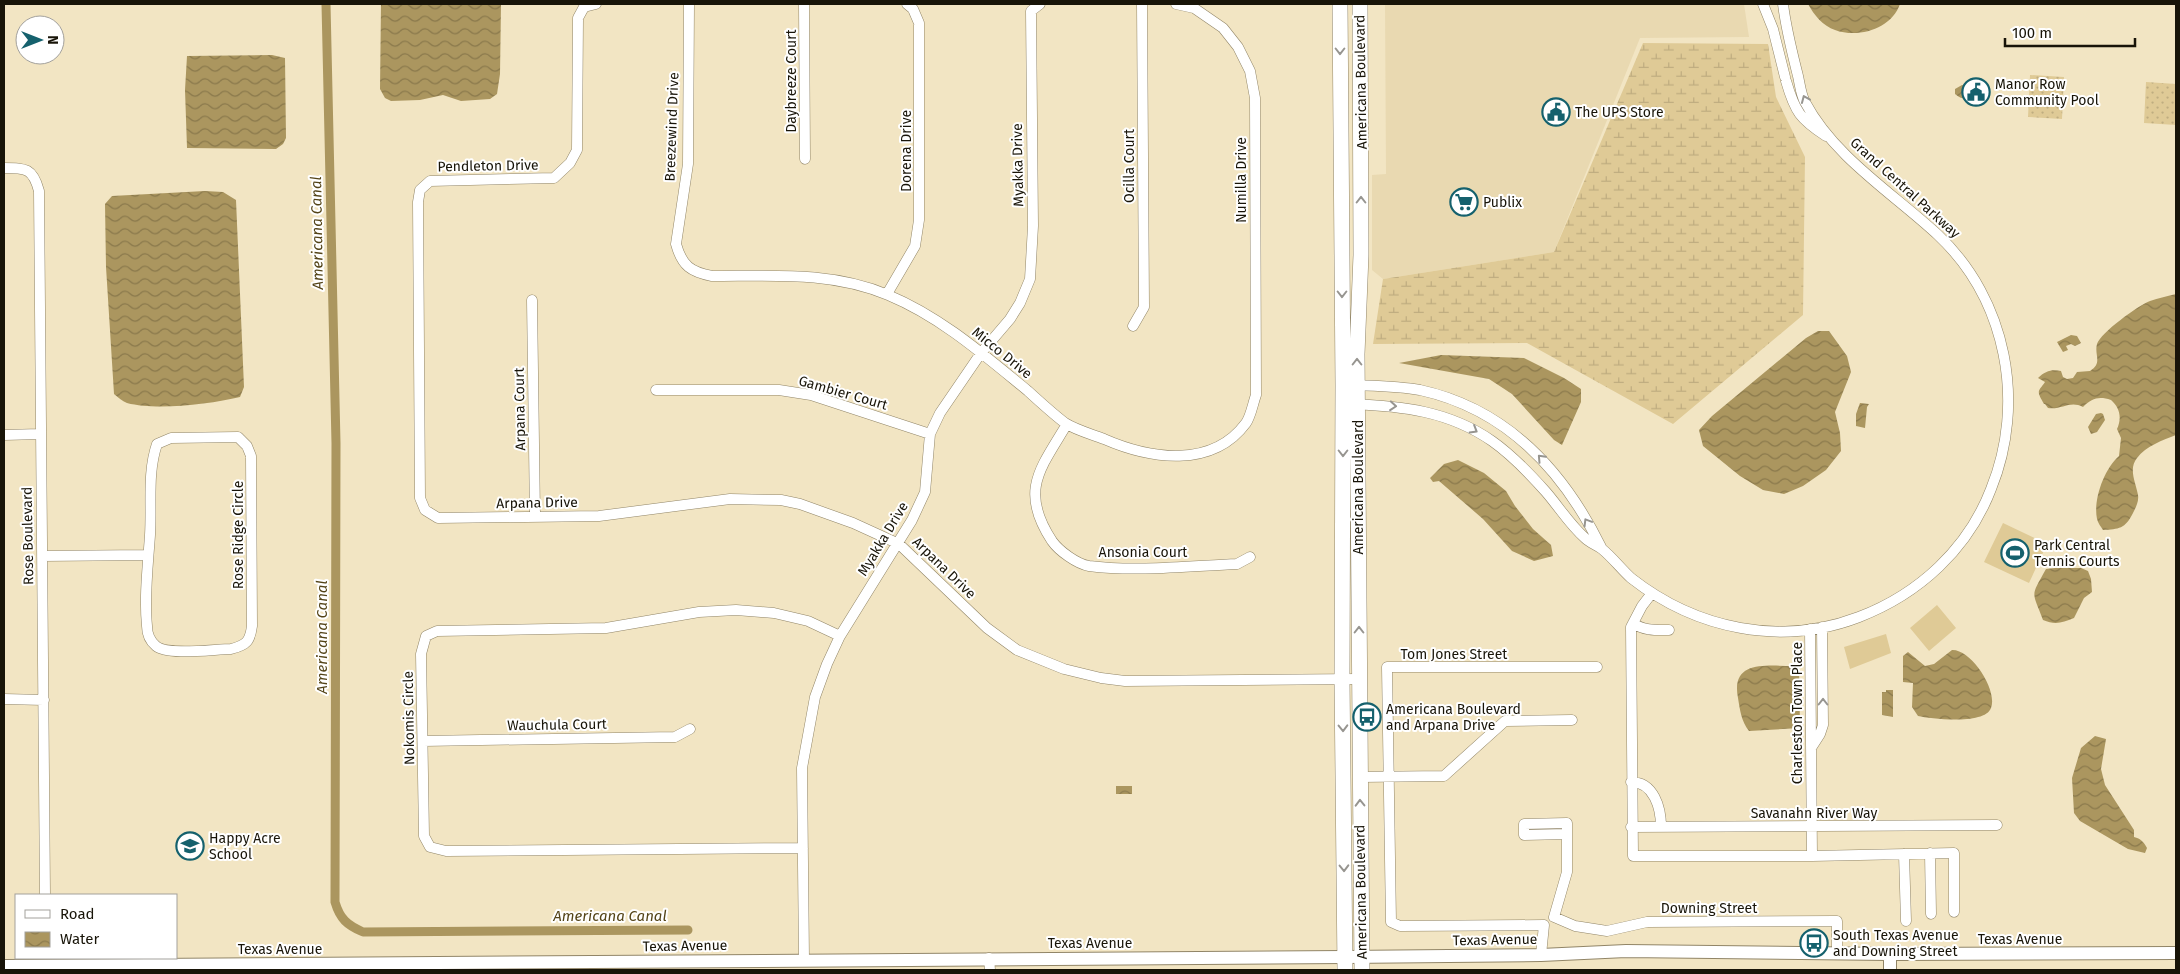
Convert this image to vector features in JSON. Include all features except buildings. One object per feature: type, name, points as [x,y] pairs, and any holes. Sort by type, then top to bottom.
[{"type":"main road","name":"Americana Boulevard","points":[[1340,4],[1342,255],[1350,385],[1342,679],[1345,964]]},
{"type":"main road","name":"Americana Boulevard","points":[[1350,385],[1361,255],[1360,4]]},
{"type":"main road","points":[[1341,125],[1349,144],[1356,152],[1362,155]]},
{"type":"main road","points":[[1342,255],[1361,255]]},
{"type":"main road","name":"Americana Boulevard","points":[[1350,404],[1359,679],[1362,964]]},
{"type":"street","name":"Pendleton Drive","points":[[420,498],[418,202],[420,190],[430,181],[554,178],[570,163],[577,150],[578,18],[584,6],[596,4]]},
{"type":"street","name":"Breezewind Drive","points":[[689,4],[688,164],[676,244],[679,255],[686,265],[696,273]]},
{"type":"street","name":"Daybreeze Court","points":[[804,4],[805,159]]},
{"type":"street","name":"Dorena Drive","points":[[887,294],[915,246],[919,220],[919,23],[914,9],[907,4]]},
{"type":"street","name":"Myakka Drive","points":[[804,960],[802,768],[815,697],[840,636],[899,544],[925,492],[930,434],[953,392],[1020,304],[1030,279],[1033,226],[1031,11],[1040,4]]},
{"type":"street","name":"Ocilla Court","points":[[1133,326],[1144,307],[1142,4]]},
{"type":"street","name":"Numilla Drive","points":[[1176,4],[1194,8],[1223,28],[1238,47],[1250,71],[1255,98],[1256,395]]},
{"type":"street","name":"Grand Central Parkway","points":[[1350,404],[1393,406],[1429,411],[1467,426],[1493,442],[1520,464],[1586,539],[1601,548],[1628,576],[1652,593],[1686,612],[1737,628],[1775,631],[1810,629],[1857,618],[1901,597],[1934,572],[1954,552],[1980,514],[1998,475],[2007,438],[2010,395],[2004,351],[1992,312],[1983,294],[1962,262],[1939,236],[1855,164],[1831,140],[1810,125],[1793,106],[1772,29],[1762,4]]},
{"type":"street","name":"Grand Central Parkway","points":[[1783,4],[1786,27],[1804,100],[1831,140]]},
{"type":"street","name":"Rose Boulevard","points":[[4,168],[25,168],[36,177],[39,191],[45,894]]},
{"type":"street","name":"Micco Drive","points":[[696,273],[712,276],[822,278],[887,294],[936,319],[981,353],[1067,424],[1115,444],[1144,453],[1174,456],[1200,454],[1224,444],[1247,422],[1256,395]]},
{"type":"street","name":"Arpana Court","points":[[532,300],[535,517]]},
{"type":"street","name":"Grand Central Parkway","points":[[1350,385],[1408,388],[1435,394],[1461,403],[1507,427],[1521,438],[1548,466],[1572,496],[1601,548]]},
{"type":"street","name":"Gambier Court","points":[[656,390],[780,390],[811,395],[930,434]]},
{"type":"street","name":"Ansonia Court","points":[[1067,424],[1040,469],[1034,503],[1040,523],[1055,546],[1087,566],[1128,567],[1237,564],[1250,557]]},
{"type":"street","points":[[4,434],[40,434]]},
{"type":"street","name":"Rose Ridge Circle","points":[[238,437],[247,446],[251,456],[252,626],[250,639],[241,647],[232,649],[168,651],[157,648],[150,640],[147,627],[147,555],[150,536],[152,459],[157,444],[171,438],[238,437]]},
{"type":"street","name":"Arpana Drive","points":[[420,498],[425,510],[438,518],[600,516],[730,499],[781,500],[800,504],[853,523],[899,544],[987,628],[1017,650],[1064,669],[1101,678],[1125,681],[1359,679]]},
{"type":"street","points":[[42,556],[147,555]]},
{"type":"street","points":[[1652,593],[1631,626],[1632,856],[1812,856],[1954,853],[1954,912]]},
{"type":"street","name":"Nokomis Circle","points":[[803,848],[446,851],[430,847],[424,836],[421,654],[426,636],[438,630],[606,628],[699,612],[736,610],[774,613],[808,621],[840,636]]},
{"type":"street","points":[[1633,623],[1640,628],[1669,630]]},
{"type":"street","points":[[1811,748],[1820,734],[1823,724],[1822,627]]},
{"type":"street","name":"Charleston Town Place","points":[[1810,629],[1812,856]]},
{"type":"street","name":"Tom Jones Street","points":[[1541,955],[1544,925],[1400,926],[1392,922],[1387,667],[1597,667]]},
{"type":"street","points":[[4,700],[44,700]]},
{"type":"street","points":[[1360,777],[1444,776],[1505,721],[1572,720]]},
{"type":"street","name":"Wauchula Court","points":[[423,741],[675,737],[690,729]]},
{"type":"street","points":[[1631,782],[1640,782],[1649,789],[1660,808],[1661,828]]},
{"type":"street","name":"Savanahn River Way","points":[[1631,827],[1811,828],[1997,825]]},
{"type":"street","name":"Downing Street","points":[[1567,834],[1567,872],[1554,917],[1575,926],[1607,931],[1647,922],[1837,921],[1837,953]]},
{"type":"street","points":[[1930,853],[1931,914]]},
{"type":"street","points":[[1904,854],[1906,920]]},
{"type":"street","name":"Texas Avenue","points":[[4,966],[609,966],[804,960],[989,964],[1362,964],[1626,951],[1890,954],[2176,953]]},
{"type":"street","points":[[1890,954],[1890,970]]},
{"type":"shaded area","points":[[1385,4],[1744,4],[1749,37],[1640,38],[1554,252],[1383,279],[1372,270],[1372,175],[1386,174]]},
{"type":"green space","points":[[1643,43],[1768,44],[1776,97],[1805,157],[1803,315],[1673,424],[1527,343],[1373,344],[1383,279],[1554,252]]},
{"type":"green space","points":[[2030,75],[2064,77],[2062,119],[2028,117]]},
{"type":"green space","points":[[2146,82],[2176,84],[2176,125],[2144,123]]},
{"type":"green space","name":"Park Central Tennis Courts","points":[[2003,523],[2047,544],[2029,583],[1984,562]]},
{"type":"green space","points":[[1937,605],[1956,628],[1929,651],[1910,628]]},
{"type":"green space","points":[[1886,634],[1891,653],[1850,669],[1844,647]]},
{"type":"water","points":[[381,4],[501,4],[500,74],[497,94],[490,99],[461,101],[443,95],[420,100],[391,101],[385,98],[380,89]]},
{"type":"water","points":[[1808,4],[1900,4],[1890,19],[1882,25],[1864,32],[1854,33],[1835,30],[1827,26],[1816,16]]},
{"type":"water","points":[[272,55],[285,58],[286,138],[283,144],[276,149],[187,148],[185,90],[187,56]]},
{"type":"water","points":[[1962,85],[1970,86],[1976,91],[1976,95],[1965,99],[1955,94],[1955,89]]},
{"type":"water","points":[[205,191],[223,192],[236,200],[244,387],[240,397],[214,402],[168,406],[127,403],[114,394],[106,267],[105,204],[112,196]]},
{"type":"water","points":[[2176,294],[2176,435],[2160,441],[2137,458],[2134,462],[2133,476],[2138,502],[2124,525],[2103,530],[2097,519],[2098,494],[2104,477],[2119,456],[2121,438],[2117,429],[2119,421],[2118,410],[2111,400],[2103,398],[2093,400],[2083,407],[2074,404],[2058,408],[2048,408],[2039,394],[2039,390],[2045,382],[2038,378],[2052,370],[2061,371],[2063,377],[2067,379],[2073,378],[2077,372],[2090,371],[2097,362],[2097,344],[2105,333],[2129,313],[2150,301]]},
{"type":"water","points":[[1818,331],[1829,331],[1847,356],[1851,372],[1835,412],[1840,433],[1841,451],[1826,470],[1803,486],[1784,494],[1763,490],[1740,476],[1703,446],[1699,430],[1712,416],[1806,338]]},
{"type":"water","points":[[2071,335],[2077,336],[2081,343],[2075,346],[2071,344],[2066,346],[2068,350],[2063,352],[2057,342]]},
{"type":"water","points":[[1441,355],[1524,358],[1564,378],[1581,389],[1581,402],[1562,445],[1554,440],[1512,394],[1489,379],[1399,363]]},
{"type":"water","points":[[1860,403],[1869,404],[1865,428],[1856,426],[1856,414]]},
{"type":"water","points":[[2101,413],[2105,420],[2097,432],[2091,434],[2088,427],[2096,414]]},
{"type":"water","points":[[1458,460],[1484,473],[1506,491],[1533,529],[1551,545],[1553,556],[1534,561],[1512,551],[1483,519],[1439,481],[1433,482],[1430,478],[1444,464]]},
{"type":"water","points":[[2081,568],[2088,571],[2092,592],[2084,598],[2074,618],[2055,623],[2043,620],[2034,594],[2046,569]]},
{"type":"water","points":[[1952,650],[1959,651],[1975,663],[1991,691],[1991,708],[1987,713],[1979,717],[1969,719],[1957,720],[1918,716],[1912,707],[1913,683],[1903,682],[1903,656],[1908,652],[1925,666],[1934,664]]},
{"type":"water","points":[[1799,666],[1800,728],[1749,731],[1740,711],[1737,685],[1740,676],[1747,670],[1755,667]]},
{"type":"water","points":[[1886,690],[1893,690],[1893,717],[1882,715],[1882,692],[1886,692]]},
{"type":"water","points":[[2095,736],[2106,739],[2101,769],[2105,785],[2134,830],[2134,837],[2142,841],[2147,848],[2145,853],[2128,849],[2080,821],[2074,813],[2072,778],[2081,748]]},
{"type":"water","points":[[1116,786],[1132,786],[1132,794],[1116,794]]},
{"type":"waterway","name":"Americana Canal","points":[[326,4],[336,443],[335,902],[337,908],[345,921],[363,932],[688,930]]},
{"type":"place","name":"Manor Row Community Pool","points":[[1976,92]]},
{"type":"place","name":"The UPS Store","points":[[1556,112]]},
{"type":"place","name":"Publix","points":[[1464,202]]},
{"type":"place","name":"Park Central Tennis Courts","points":[[2015,553]]},
{"type":"place","name":"Americana Boulevard and Arpana Drive","points":[[1367,717]]},
{"type":"place","name":"Happy Acre School","points":[[190,846]]},
{"type":"place","name":"South Texas Avenue and Downing Street","points":[[1814,943]]}]
